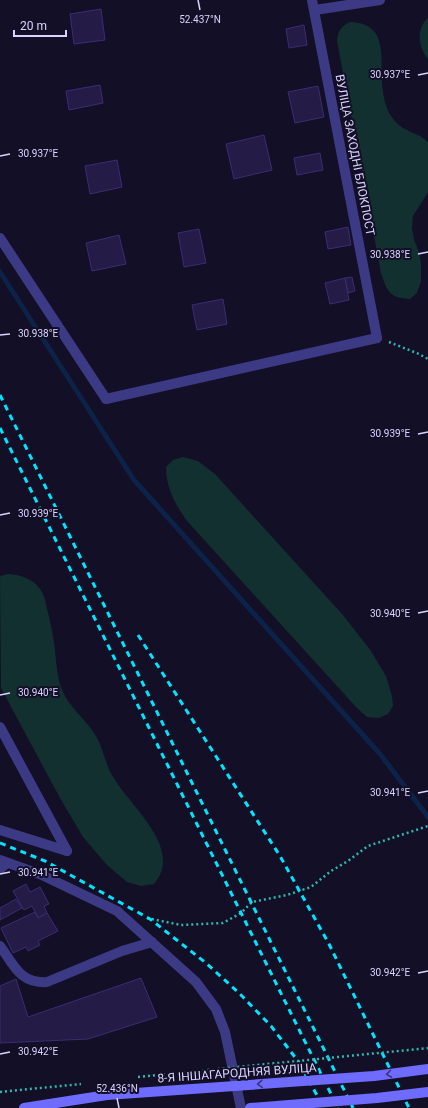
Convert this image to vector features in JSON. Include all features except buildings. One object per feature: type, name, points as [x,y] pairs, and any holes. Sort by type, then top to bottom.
[{"type":"main road","name":"8-Я ІНШАГАРОДНЯЯ ВУЛІЦА","points":[[24,1108],[107,1095],[374,1076],[428,1069]]},
{"type":"main road","points":[[250,1108],[377,1098],[428,1092]]},
{"type":"street","points":[[313,5],[380,0]]},
{"type":"street","name":"ВУЛІЦА ЗАХОДНІ БЛОКПОСТ","points":[[313,5],[377,338]]},
{"type":"street","points":[[0,238],[106,399],[377,338]]},
{"type":"street","points":[[0,727],[67,851],[0,830]]},
{"type":"street","points":[[2,864],[42,875],[117,911],[196,982],[216,1009],[225,1032],[241,1108]]},
{"type":"street","points":[[0,946],[22,977],[30,981],[47,982],[122,951],[152,942]]},
{"type":"path","points":[[377,338],[428,359]]},
{"type":"path","points":[[144,918],[182,925],[223,923],[241,913],[252,902],[287,895],[311,888],[331,871],[348,861],[368,846],[428,826]]},
{"type":"path","points":[[137,1078],[428,1048]]},
{"type":"path","points":[[0,1092],[82,1084]]},
{"type":"green space","points":[[428,18],[428,59],[420,44],[420,32],[424,22]]},
{"type":"green space","points":[[350,22],[362,24],[371,28],[377,35],[380,44],[384,96],[387,109],[391,116],[395,122],[404,129],[418,135],[428,142],[428,192],[413,216],[412,228],[414,240],[419,252],[421,281],[417,293],[410,299],[393,295],[387,289],[381,273],[337,41],[340,30]]},
{"type":"green space","points":[[183,457],[198,461],[215,474],[343,615],[371,651],[386,676],[392,696],[393,706],[388,714],[379,718],[367,717],[356,707],[187,521],[172,496],[166,475],[166,467],[173,460]]},
{"type":"green space","points":[[8,574],[28,579],[37,585],[43,594],[54,642],[58,676],[64,694],[72,707],[96,736],[112,775],[151,827],[159,842],[163,856],[162,870],[154,884],[141,886],[127,882],[107,865],[83,837],[60,798],[1,688],[0,576]]},
{"type":"waterway","points":[[0,272],[134,480],[380,754],[428,817]]},
{"type":"railway","points":[[0,395],[353,1108]]},
{"type":"railway","points":[[0,428],[338,1108]]},
{"type":"railway","points":[[138,635],[280,856],[329,944],[409,1108]]},
{"type":"railway","points":[[0,843],[45,861],[150,919],[206,963],[239,993],[271,1026],[298,1061],[324,1108]]}]
